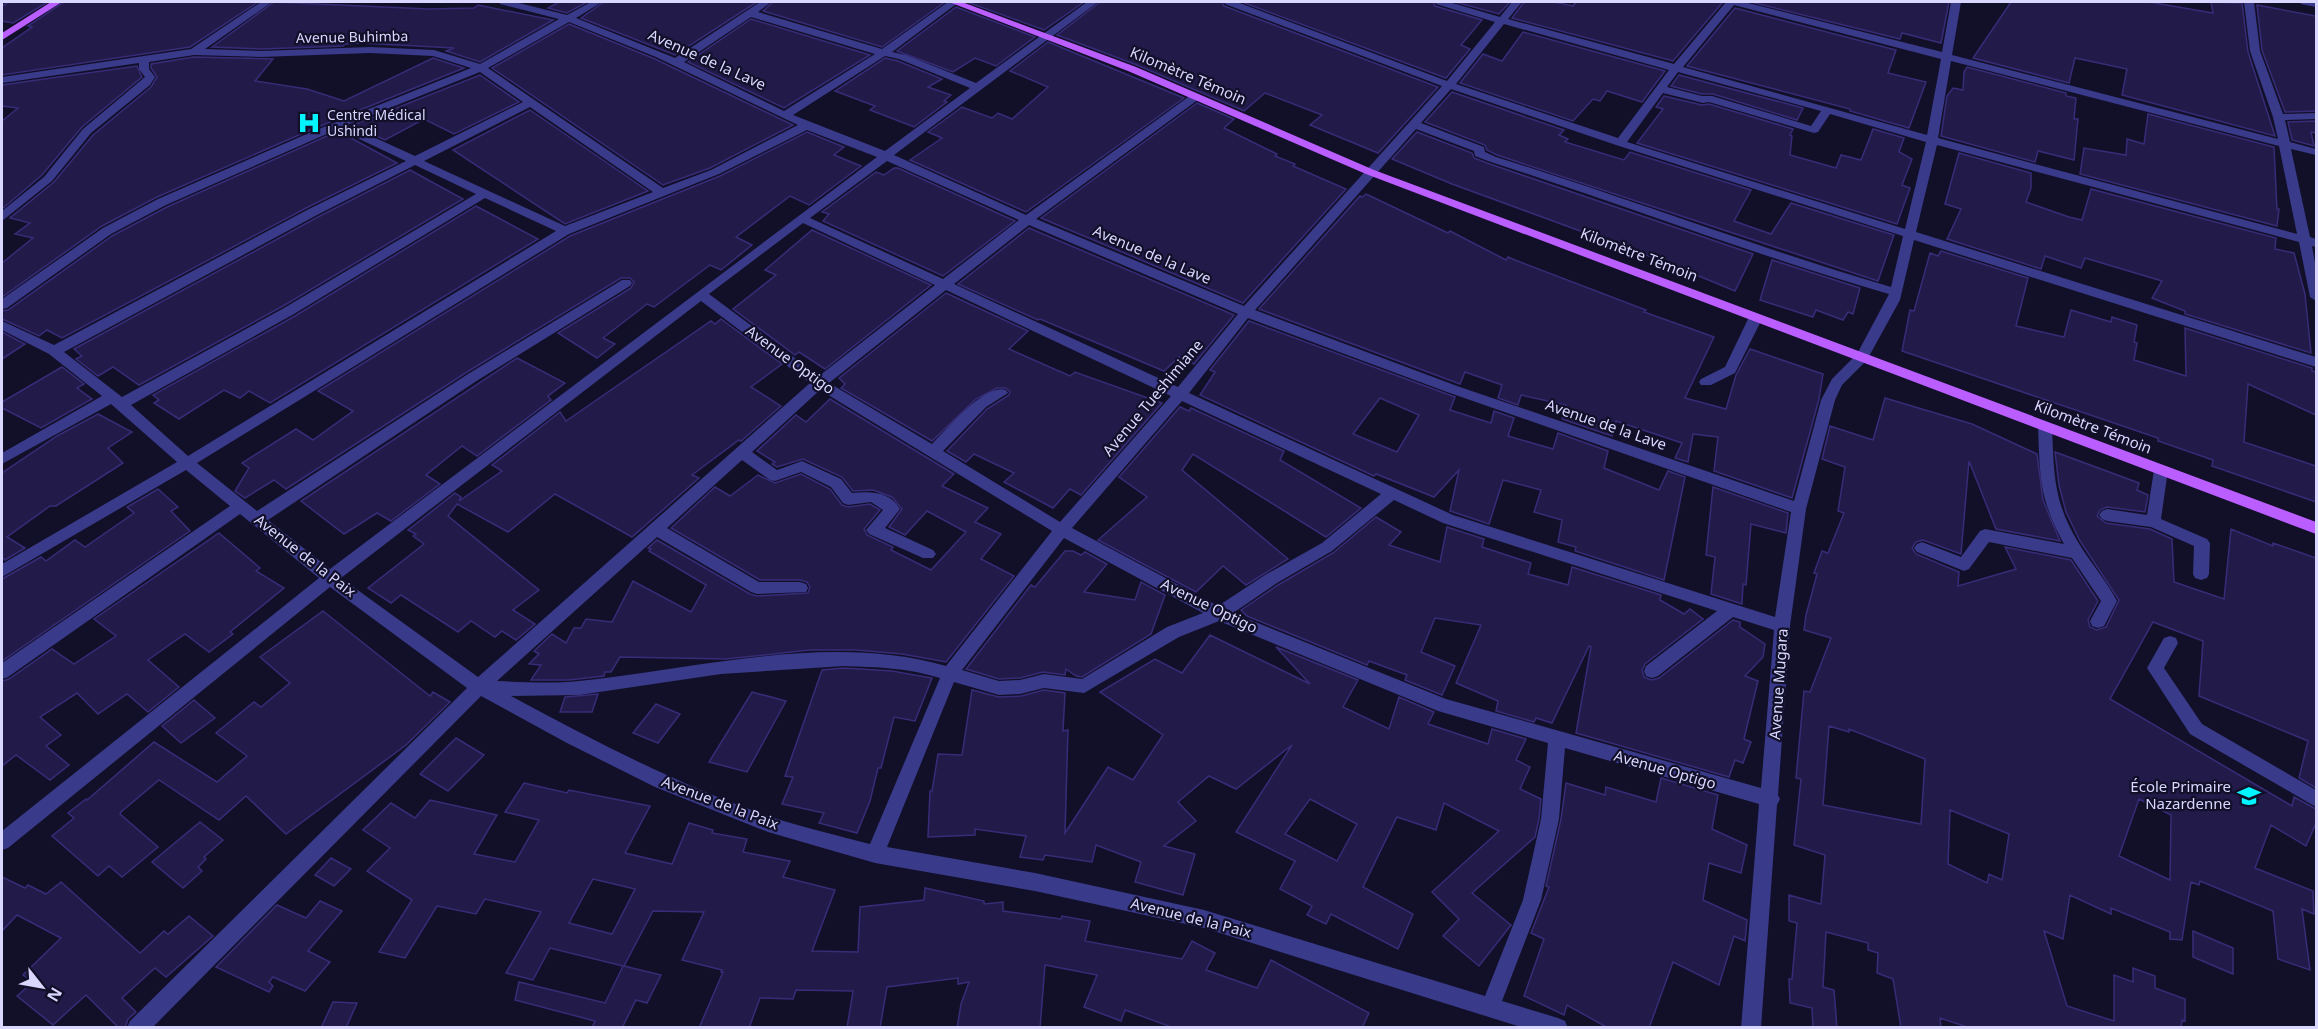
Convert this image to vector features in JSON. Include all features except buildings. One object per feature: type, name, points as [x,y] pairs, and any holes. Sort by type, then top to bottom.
[{"type":"main road","points":[[2,37],[57,2]]},
{"type":"main road","name":"Kilomètre Témoin","points":[[954,2],[1132,69],[1371,172],[2316,528]]},
{"type":"street","points":[[194,52],[267,2]]},
{"type":"street","name":"Avenue de la Lave","points":[[504,2],[569,19],[675,63],[807,125],[885,155],[1027,220],[1246,312],[1503,407],[1799,509]]},
{"type":"street","points":[[2,305],[41,275],[125,221],[215,176],[482,68],[597,2]]},
{"type":"street","points":[[675,63],[764,2]]},
{"type":"street","points":[[786,114],[882,54],[954,2]]},
{"type":"street","points":[[2,842],[330,578],[801,218],[1093,2]]},
{"type":"street","points":[[1229,2],[1449,85],[1620,143],[2316,362]]},
{"type":"street","points":[[1440,2],[1932,140],[2316,243]]},
{"type":"street","name":"Avenue Tueshimiane","points":[[875,854],[949,675],[1062,530],[1180,394],[1246,312],[1449,85],[1517,2]]},
{"type":"street","points":[[1620,143],[1677,67],[1732,2],[2316,152]]},
{"type":"street","name":"Avenue Mugara","points":[[1751,1028],[1771,799],[1782,626],[1799,509],[1828,400],[1837,382],[1862,357],[1894,300],[1932,140],[1956,2]]},
{"type":"street","points":[[2248,2],[2256,54],[2279,117],[2286,146],[2316,297]]},
{"type":"street","points":[[2305,2],[2316,4]]},
{"type":"street","points":[[750,13],[882,54],[902,57],[978,88]]},
{"type":"street","name":"Avenue Buhimba","points":[[2,80],[194,52],[261,54],[405,50],[434,53],[482,68],[663,194]]},
{"type":"street","points":[[2,217],[48,179],[87,131],[146,83],[150,77],[144,69],[144,60]]},
{"type":"street","points":[[1661,89],[1703,100],[1708,98],[1814,130],[1828,109]]},
{"type":"street","points":[[136,1028],[479,687],[819,383],[1027,220],[1194,97]]},
{"type":"street","points":[[54,351],[243,249],[412,161],[532,102]]},
{"type":"street","points":[[2279,117],[2316,116]]},
{"type":"street","points":[[1414,124],[1480,149],[1479,154],[1492,159],[1594,191],[1810,267],[1895,292]]},
{"type":"street","points":[[338,125],[565,231]]},
{"type":"street","points":[[2,571],[187,463],[565,231],[715,172],[807,125]]},
{"type":"street","points":[[2,459],[289,311],[484,194]]},
{"type":"street","points":[[801,218],[1448,519],[1782,626]]},
{"type":"street","points":[[257,519],[473,377],[626,283]]},
{"type":"street","name":"Avenue Optigo","points":[[702,295],[819,383],[1062,530],[1219,614],[1444,706],[1771,799]]},
{"type":"street","points":[[1706,382],[1730,369],[1755,317]]},
{"type":"street","name":"Avenue de la Paix","points":[[2,325],[54,351],[117,400],[187,463],[330,578],[479,687],[573,738],[661,781],[768,824],[875,854],[1035,882],[1204,919],[1491,1005],[1558,1028]]},
{"type":"street","points":[[933,452],[981,404],[1001,393]]},
{"type":"street","points":[[2045,426],[2049,490],[2054,508],[2077,552],[2109,601],[2098,621]]},
{"type":"street","points":[[742,452],[775,476],[802,466],[836,483],[848,499],[873,496],[893,509],[874,530],[928,554]]},
{"type":"street","points":[[2153,522],[2161,470]]},
{"type":"street","points":[[479,687],[541,690],[579,688],[721,667],[844,658],[916,664],[999,688],[1020,687],[1044,681],[1084,686],[1173,632],[1219,614],[1271,579],[1326,547],[1392,494]]},
{"type":"street","points":[[2,672],[242,506]]},
{"type":"street","points":[[2107,515],[2153,522],[2202,543],[2201,574]]},
{"type":"street","points":[[656,529],[757,588],[800,588]]},
{"type":"street","points":[[1922,548],[1964,564],[1985,535],[2077,552]]},
{"type":"street","points":[[1652,671],[1730,610]]},
{"type":"street","points":[[2170,643],[2156,668],[2196,729],[2316,799]]},
{"type":"street","points":[[1491,1005],[1532,900],[1550,819],[1557,738]]},
{"type":"place","name":"Centre Médical Ushindi","points":[[309,123]]},
{"type":"place","name":"École Primaire Nazardenne","points":[[2249,796]]}]
